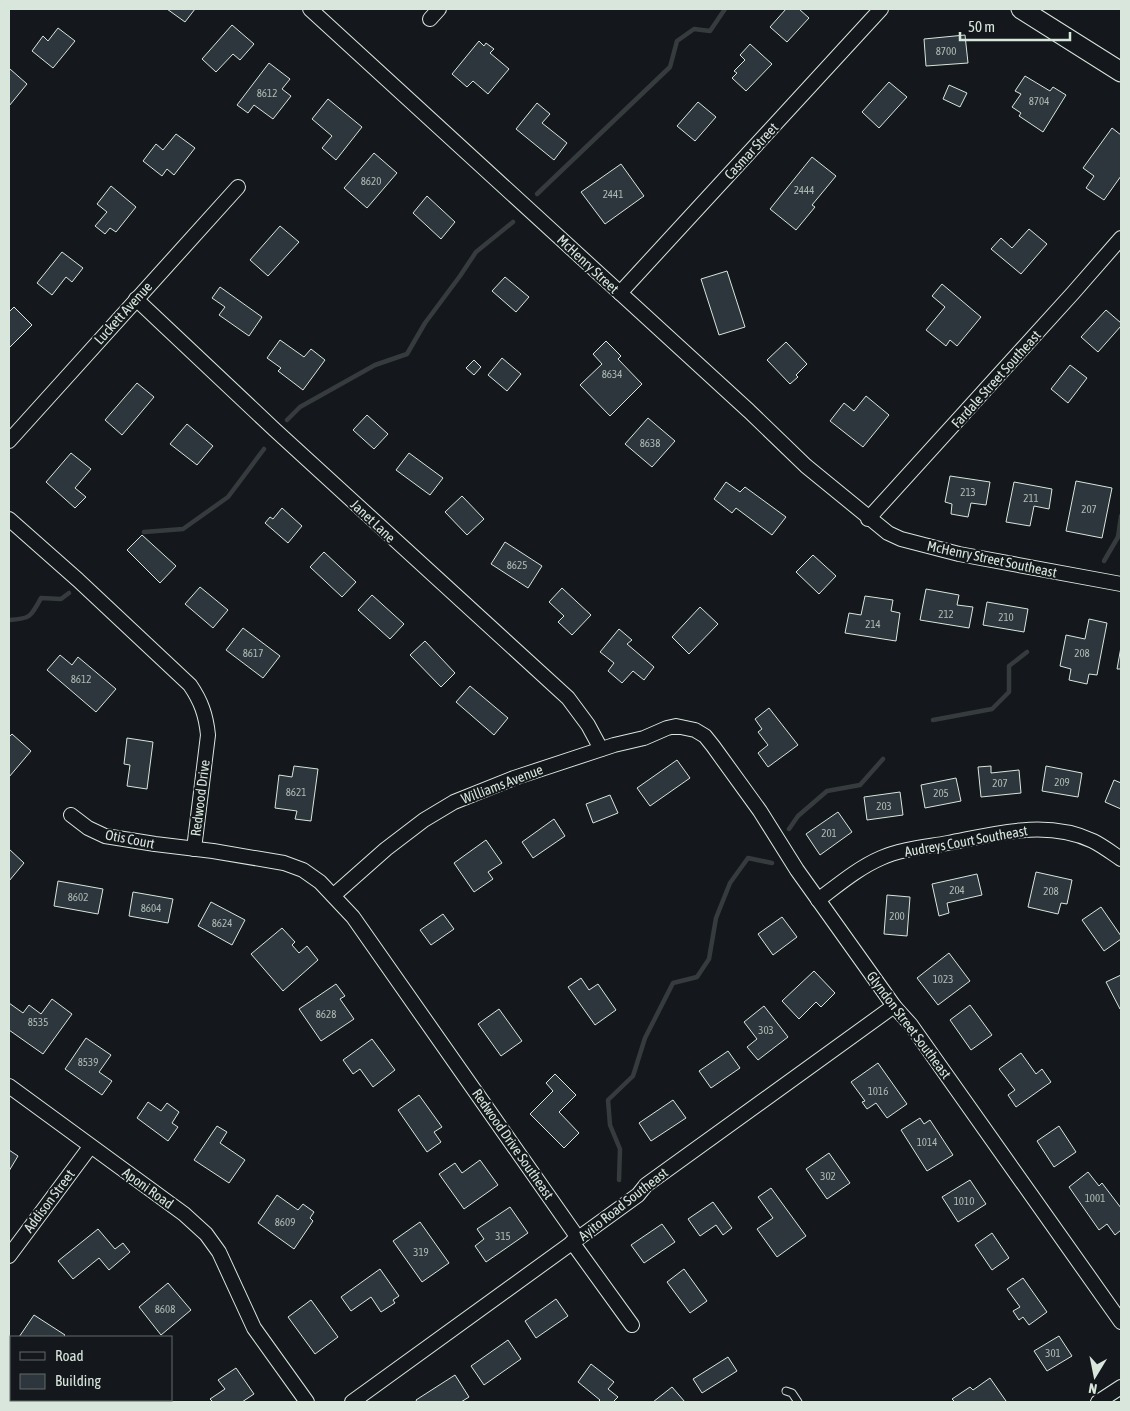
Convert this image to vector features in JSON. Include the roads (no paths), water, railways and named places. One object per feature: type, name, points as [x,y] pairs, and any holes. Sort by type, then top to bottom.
[{"type":"main road","points":[[1021,9],[1121,72]]},
{"type":"street","name":"McHenry Street","points":[[310,9],[806,466],[868,519]]},
{"type":"street","name":"Casmar Street","points":[[620,293],[882,9]]},
{"type":"street","name":"Luckett Avenue","points":[[9,441],[238,187]]},
{"type":"street","name":"Fardale Street Southeast","points":[[868,519],[1121,238]]},
{"type":"street","name":"Janet Lane","points":[[136,299],[275,430],[568,698],[588,725],[601,749]]},
{"type":"street","name":"Redwood Drive","points":[[9,519],[190,685],[200,700],[206,717],[208,734],[194,849],[284,863],[303,870],[320,882],[353,917],[447,1050]]},
{"type":"street","name":"McHenry Street Southeast","points":[[868,519],[888,533],[901,539],[1006,564],[1121,584]]},
{"type":"street","name":"Williams Avenue","points":[[334,895],[386,849],[424,820],[454,802],[514,778],[601,749],[644,738],[667,728],[682,727],[695,730]]},
{"type":"street","name":"Glyndon Street Southeast","points":[[695,730],[705,736],[760,811],[818,900],[894,1006],[911,1024],[1121,1322]]},
{"type":"street","name":"Otis Court","points":[[71,815],[88,828],[105,836],[194,849]]},
{"type":"street","name":"Audreys Court Southeast","points":[[818,900],[863,867],[883,857],[909,850],[1029,829],[1050,829],[1073,833],[1103,846],[1121,860]]},
{"type":"street","name":"Ayito Road Southeast","points":[[352,1402],[638,1195],[646,1185],[894,1006]]},
{"type":"street","name":"Redwood Drive Southeast","points":[[447,1050],[632,1325]]},
{"type":"street","name":"Aponi Road","points":[[9,1086],[184,1214],[206,1234],[225,1263],[251,1322],[267,1348],[307,1402]]},
{"type":"street","name":"Addison Street","points":[[9,1256],[90,1147]]},
{"type":"street","points":[[1098,1402],[1121,1387]]},
{"type":"lane","points":[[786,1392],[792,1393],[798,1402]]},
{"type":"waterway","points":[[537,194],[670,67],[677,41],[694,29],[710,31],[725,9]]},
{"type":"waterway","points":[[287,420],[300,407],[375,365],[407,354],[425,323],[476,252],[513,222]]},
{"type":"waterway","points":[[144,532],[183,529],[228,497],[264,449]]},
{"type":"waterway","points":[[1104,561],[1118,537],[1121,516]]},
{"type":"waterway","points":[[9,620],[29,616],[41,598],[61,599],[69,593]]},
{"type":"waterway","points":[[933,720],[992,709],[1009,692],[1009,666],[1027,652]]},
{"type":"waterway","points":[[789,829],[798,816],[827,791],[860,785],[883,759]]},
{"type":"waterway","points":[[619,1180],[620,1149],[610,1125],[608,1100],[633,1076],[645,1038],[673,983],[697,977],[709,959],[716,918],[730,883],[748,858],[772,863]]}]
